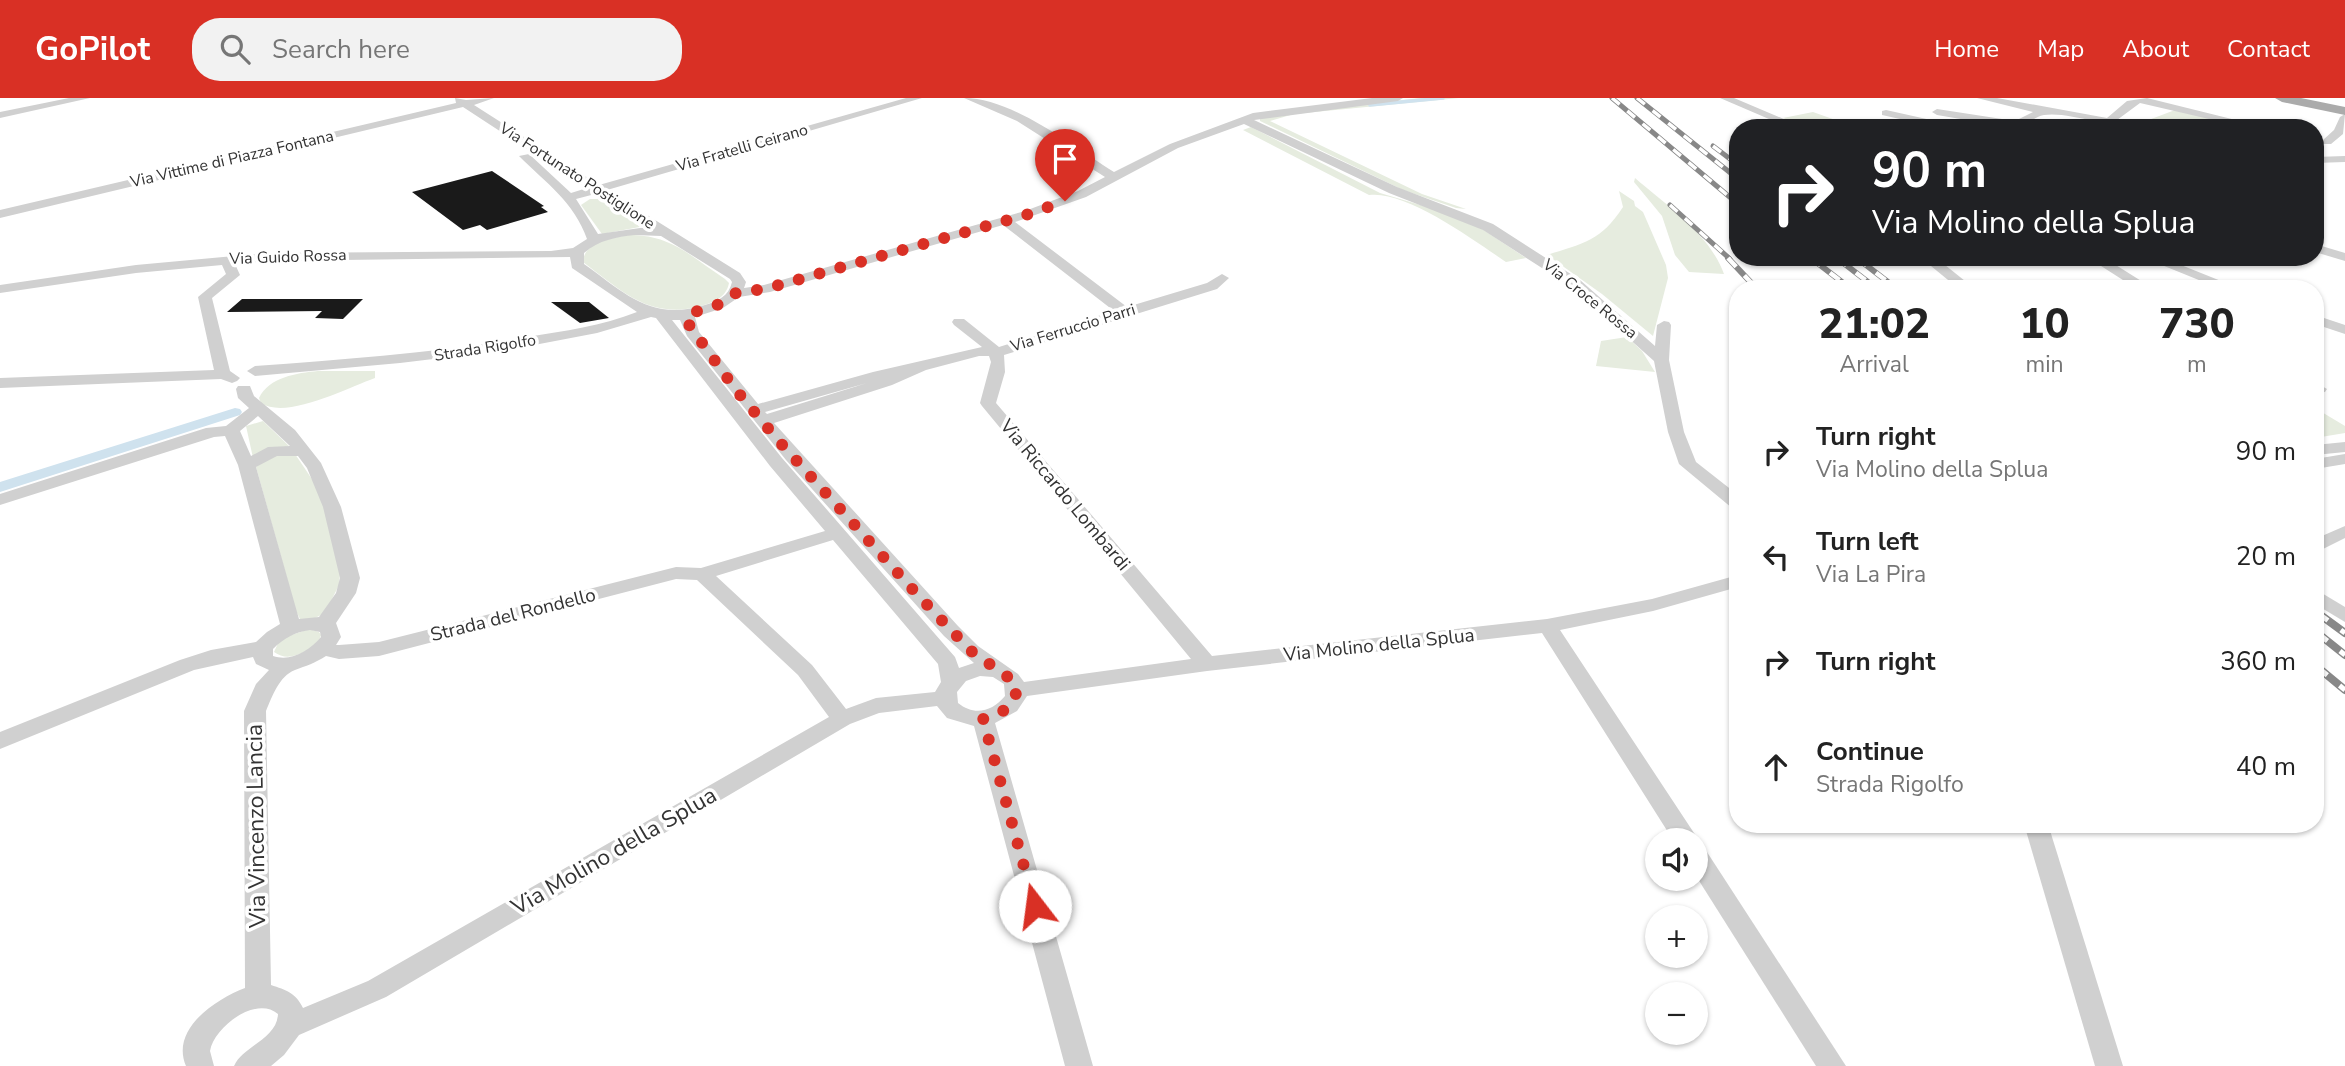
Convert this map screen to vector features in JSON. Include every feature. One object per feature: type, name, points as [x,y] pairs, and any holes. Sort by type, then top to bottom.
[{"type":"main road","points":[[2282,98],[2344,117]]},
{"type":"street","points":[[0,113],[62,98]]},
{"type":"street","points":[[0,113],[85,98]]},
{"type":"street","name":"Via Fortunato Postiglione","points":[[436,98],[457,103],[541,152],[735,276],[740,285],[736,293]]},
{"type":"street","name":"Via Vittime di Piazza Fontana","points":[[0,214],[457,103],[489,98]]},
{"type":"street","name":"Via Fratelli Ceirano","points":[[567,198],[917,98]]},
{"type":"street","points":[[969,98],[1021,119],[1115,178]]},
{"type":"street","points":[[736,293],[765,289],[1006,221],[1082,194],[1152,156],[1245,120],[1290,109],[1398,98]]},
{"type":"street","points":[[1725,98],[1778,119]]},
{"type":"street","points":[[1930,119],[1949,98]]},
{"type":"street","points":[[1982,98],[2084,119]]},
{"type":"street","points":[[2114,119],[2131,103],[2141,99],[2225,119]]},
{"type":"street","name":"Via Fortunato Postiglione","points":[[457,103],[550,176],[589,226],[594,240]]},
{"type":"street","points":[[2025,119],[2045,111]]},
{"type":"street","points":[[1937,112],[1980,119]]},
{"type":"street","points":[[1886,113],[1905,119]]},
{"type":"street","points":[[2324,140],[2335,137],[2344,117]]},
{"type":"street","name":"Via Croce Rossa","points":[[1245,120],[1393,190],[1455,212],[1507,237],[1576,283],[1661,360]]},
{"type":"street","points":[[2324,142],[2345,148]]},
{"type":"street","points":[[526,157],[541,152]]},
{"type":"street","points":[[2324,160],[2345,159]]},
{"type":"street","points":[[1006,221],[1124,312]]},
{"type":"street","points":[[664,232],[625,233],[594,240],[577,259],[655,315],[836,533],[948,662],[947,706],[962,716],[983,719],[1004,711],[1011,705],[1017,690],[1015,682],[971,651],[951,631],[758,416],[692,332],[687,322],[688,314]]},
{"type":"street","points":[[2324,251],[2345,257]]},
{"type":"street","name":"Via Guido Rossa","points":[[0,289],[148,267],[268,257],[551,255],[577,259]]},
{"type":"street","name":"Via Guido Rossa","points":[[0,294],[90,280],[229,265],[359,260],[577,259]]},
{"type":"street","name":"Via Guido Rossa","points":[[229,265],[233,275],[205,297],[233,381]]},
{"type":"street","points":[[1938,266],[1956,280]]},
{"type":"street","points":[[2108,266],[2132,280]]},
{"type":"street","points":[[2172,266],[2210,280]]},
{"type":"street","name":"Via Ferruccio Parri","points":[[921,367],[979,351],[997,352],[1212,286],[1222,278]]},
{"type":"street","name":"Strada Rigolfo","points":[[259,377],[319,366],[436,356],[505,346],[655,315],[688,314],[723,303],[736,293]]},
{"type":"street","points":[[959,322],[997,352]]},
{"type":"street","points":[[2324,322],[2345,330]]},
{"type":"street","points":[[1664,326],[1661,360],[1676,432],[1688,464],[1729,497]]},
{"type":"street","name":"Via Riccardo Lombardi","points":[[997,352],[1001,362],[988,403],[1207,664]]},
{"type":"street","points":[[758,416],[839,391],[886,382],[921,367]]},
{"type":"street","points":[[0,383],[233,381],[259,377]]},
{"type":"street","points":[[233,381],[247,398],[289,434],[326,489],[348,562],[350,578],[346,593],[324,625]]},
{"type":"street","points":[[0,500],[212,432],[231,430],[259,408]]},
{"type":"street","points":[[231,430],[247,465],[291,627]]},
{"type":"street","points":[[2324,449],[2345,447]]},
{"type":"street","points":[[247,465],[274,451],[302,451]]},
{"type":"street","points":[[2324,462],[2345,459]]},
{"type":"street","points":[[2324,542],[2345,531]]},
{"type":"street","name":"Strada del Rondello","points":[[323,649],[339,652],[379,649],[676,573],[702,574],[836,533]]},
{"type":"street","points":[[702,574],[805,670],[842,719]]},
{"type":"street","name":"Via Molino della Splua","points":[[1017,690],[1207,664],[1547,626],[1653,605],[1729,584]]},
{"type":"street","points":[[2324,601],[2345,616]]},
{"type":"street","points":[[309,623],[324,625],[332,632],[323,649],[306,659],[286,664],[268,663],[261,654],[274,636],[291,627],[309,623]]},
{"type":"street","points":[[1547,626],[1678,828]]},
{"type":"street","points":[[0,741],[187,665],[233,652],[263,648]]},
{"type":"street","name":"Via Vincenzo Lancia","points":[[258,998],[255,711],[267,684],[286,664]]},
{"type":"street","name":"Via Molino della Splua","points":[[248,1066],[274,1048],[290,1026],[377,989],[842,719],[876,706],[948,690],[968,672],[990,669],[1000,671]]},
{"type":"street","points":[[983,719],[1079,1066]]},
{"type":"street","points":[[2039,833],[2109,1066]]},
{"type":"street","points":[[1708,875],[1832,1066]]},
{"type":"street","points":[[200,1066],[195,1055],[196,1044],[203,1031],[228,1009],[258,998],[281,1000],[288,1006],[290,1026]]},
{"type":"shaded area","points":[[1421,98],[1459,98],[1294,114],[1270,121],[1422,194],[1466,209],[1403,190],[1260,121],[1260,115]]},
{"type":"shaded area","points":[[2175,110],[2216,119],[2151,119]]},
{"type":"shaded area","points":[[1813,112],[1833,119],[1785,119],[1783,118]]},
{"type":"shaded area","points":[[1251,127],[1380,193],[1444,212],[1479,227],[1526,258],[1506,262],[1459,230],[1420,208],[1402,200],[1369,195],[1243,130]]},
{"type":"shaded area","points":[[1635,178],[1698,233],[1717,259],[1724,274],[1689,272],[1675,255],[1662,216],[1634,182]]},
{"type":"shaded area","points":[[1619,191],[1634,201],[1635,206],[1643,212],[1666,265],[1668,278],[1653,336],[1602,294],[1547,255],[1582,244],[1607,227],[1623,207]]},
{"type":"shaded area","points":[[590,199],[603,199],[645,226],[602,234],[581,205]]},
{"type":"shaded area","points":[[627,235],[656,238],[679,248],[725,279],[729,283],[725,292],[715,301],[701,306],[666,309],[651,306],[624,292],[583,262],[584,255],[593,246]]},
{"type":"shaded area","points":[[1627,337],[1642,351],[1655,372],[1596,366],[1601,341]]},
{"type":"shaded area","points":[[318,371],[375,371],[375,378],[301,405],[285,408],[261,403],[259,398],[269,385],[293,375]]},
{"type":"shaded area","points":[[2324,413],[2345,426],[2345,433],[2324,436]]},
{"type":"shaded area","points":[[263,421],[289,446],[253,458],[246,426]]},
{"type":"shaded area","points":[[295,454],[318,488],[341,563],[339,585],[325,613],[313,619],[300,619],[296,611],[256,467],[271,455]]},
{"type":"shaded area","points":[[309,629],[321,635],[318,644],[291,656],[285,657],[274,652],[280,639]]},
{"type":"building","points":[[492,171],[544,206],[541,207],[548,212],[487,230],[480,225],[463,230],[412,192]]},
{"type":"building","points":[[242,299],[363,299],[343,319],[315,318],[322,311],[227,312]]},
{"type":"building","points":[[551,302],[589,302],[609,318],[580,323]]},
{"type":"waterway","points":[[1370,105],[1443,98]]},
{"type":"waterway","points":[[0,487],[235,412]]},
{"type":"railway","points":[[1612,98],[1729,196]]},
{"type":"railway","points":[[1637,98],[1729,172]]},
{"type":"railway","points":[[1713,146],[1729,158]]},
{"type":"railway","points":[[1670,205],[1729,258]]},
{"type":"railway","points":[[1735,266],[1749,280]]},
{"type":"railway","points":[[1821,266],[1839,280]]},
{"type":"railway","points":[[1847,266],[1865,280]]},
{"type":"railway","points":[[1867,266],[1885,280]]},
{"type":"railway","points":[[2324,618],[2345,633]]},
{"type":"railway","points":[[2324,638],[2345,655]]},
{"type":"railway","points":[[2324,672],[2345,690]]},
{"type":"route","points":[[1035,906],[983,719],[994,716],[1011,705],[1016,698],[1015,682],[971,651],[915,592],[777,439],[736,390],[687,322],[688,314],[723,303],[736,293],[765,289],[1029,214],[1065,201]]}]
